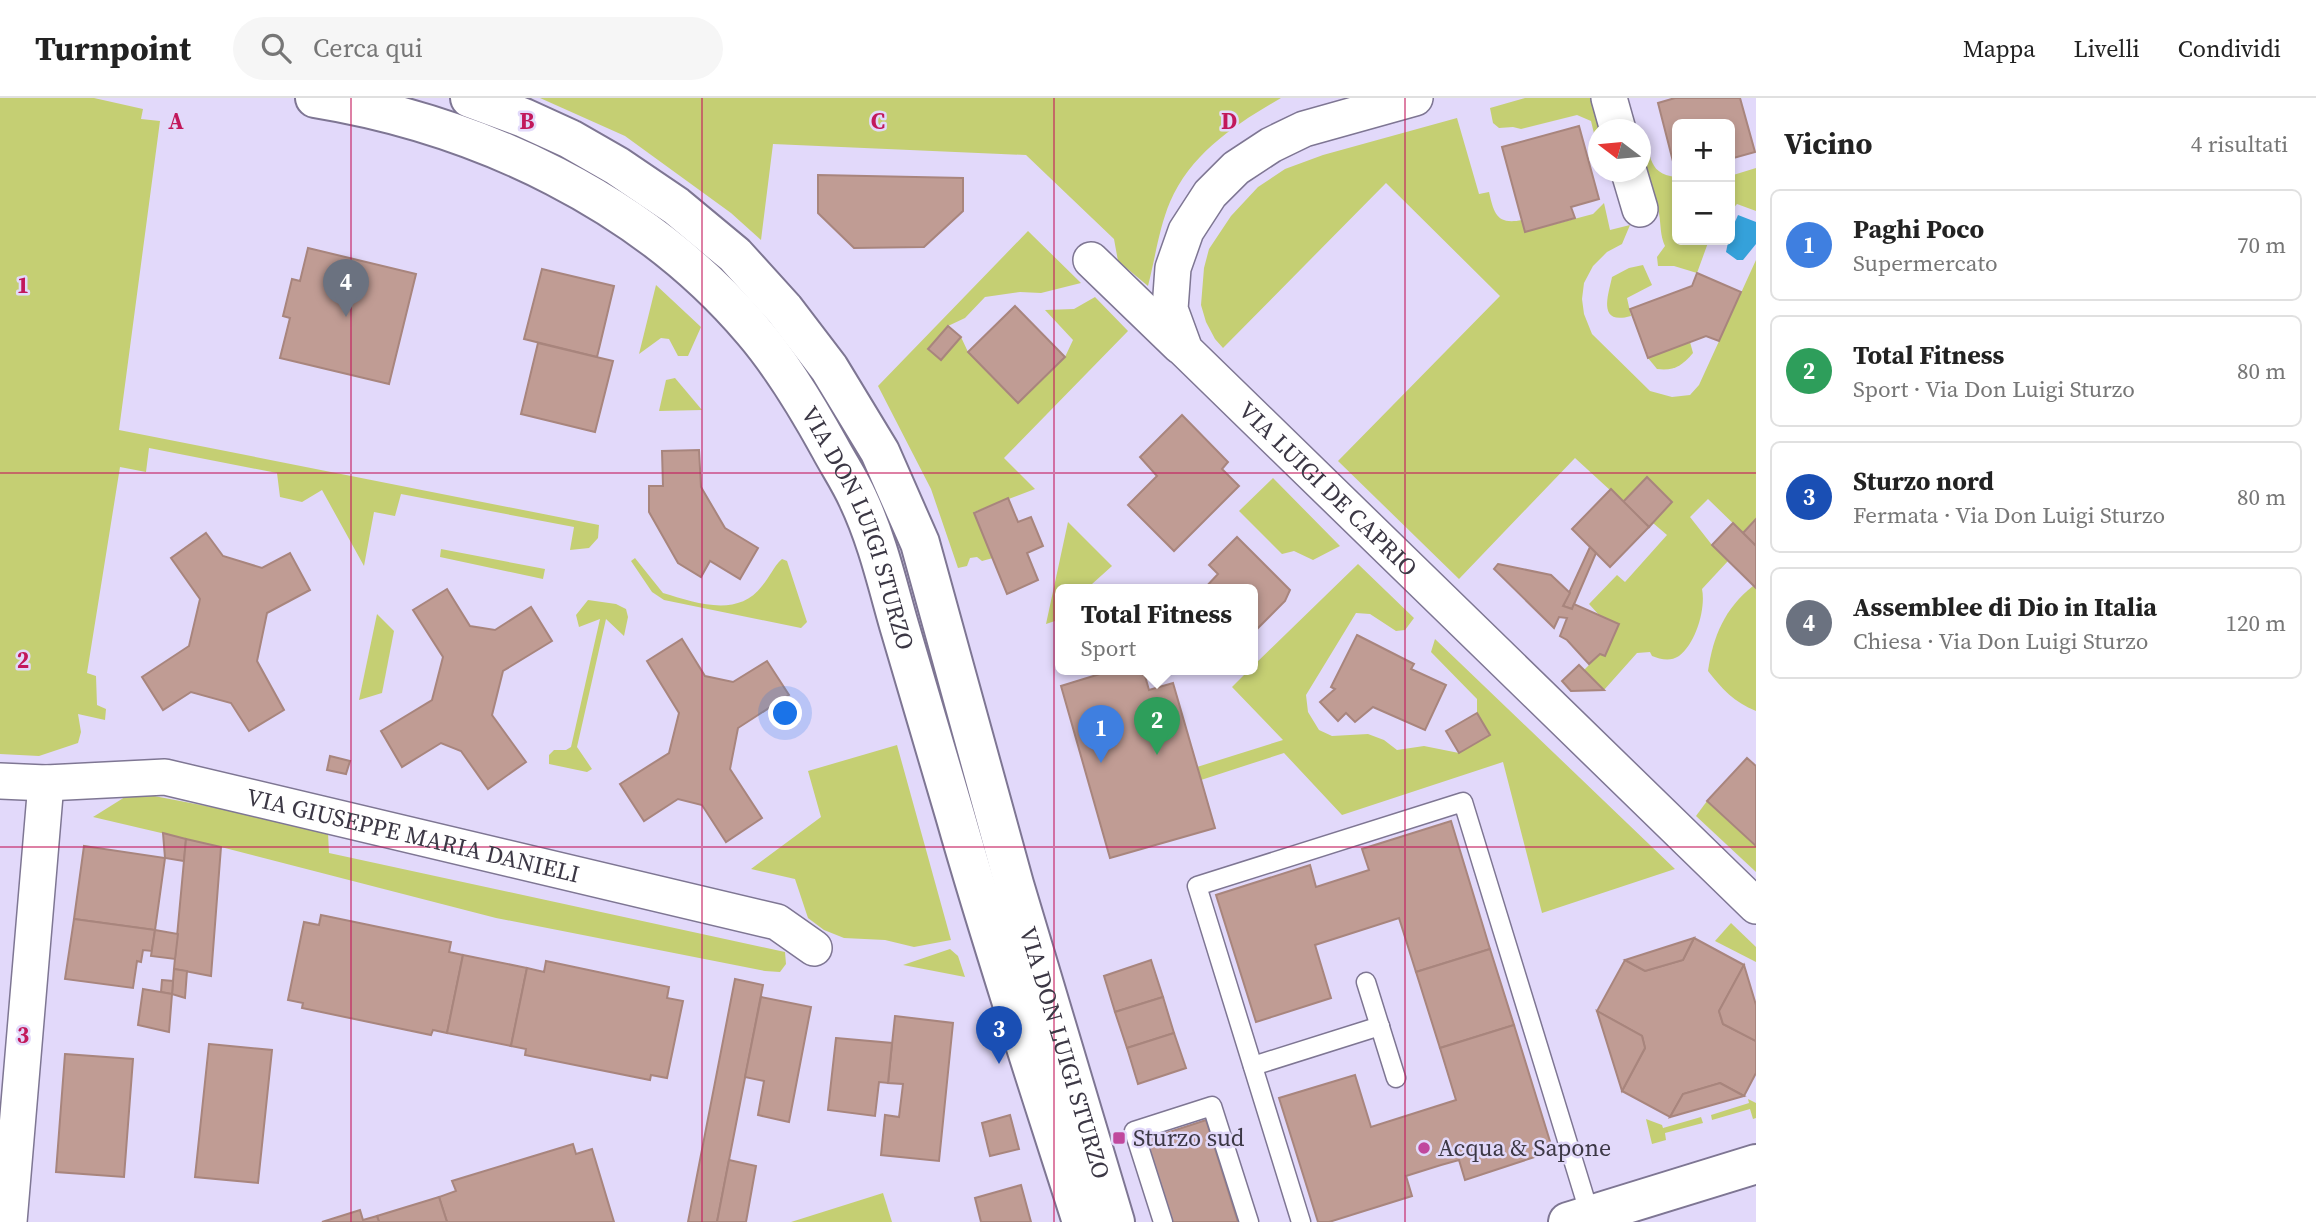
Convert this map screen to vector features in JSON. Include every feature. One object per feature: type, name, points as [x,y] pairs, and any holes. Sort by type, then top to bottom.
[{"type":"street","name":"VIA DON LUIGI STURZO","points":[[314,98],[390,115],[470,138],[564,179],[610,207],[668,250],[720,295],[754,333],[788,380],[859,499],[879,555],[977,893],[1082,1222]]},
{"type":"street","name":"VIA DON LUIGI STURZO","points":[[470,98],[570,139],[617,166],[676,206],[735,255],[784,309],[829,368],[880,452],[920,543],[1014,884],[1115,1222]]},
{"type":"street","name":"VIA LUIGI DE CAPRIO","points":[[1415,98],[1304,130],[1271,145],[1236,169],[1210,194],[1186,230],[1173,268],[1171,309],[1185,350],[1756,906]]},
{"type":"street","points":[[1609,98],[1615,119]]},
{"type":"street","points":[[1632,182],[1640,209]]},
{"type":"street","points":[[1091,260],[1185,350]]},
{"type":"street","name":"VIA GIUSEPPE MARIA DANIELI","points":[[0,781],[46,783],[165,777],[776,922],[814,948]]},
{"type":"street","points":[[9,1222],[46,783]]},
{"type":"street","points":[[1592,1217],[1756,1164]]},
{"type":"lane","points":[[1301,1222],[1197,886],[1463,802],[1592,1217]]},
{"type":"lane","points":[[1366,982],[1395,1078]]},
{"type":"lane","points":[[1252,1066],[1380,1026]]},
{"type":"lane","points":[[1163,1222],[1134,1131],[1212,1106],[1249,1222]]},
{"type":"green space","points":[[0,98],[94,98],[143,109],[141,119],[160,121],[119,430],[599,525],[598,538],[589,548],[570,550],[574,527],[401,494],[395,516],[374,512],[364,566],[322,490],[302,502],[280,497],[277,473],[149,448],[146,472],[120,467],[87,673],[96,676],[97,705],[106,709],[105,720],[78,714],[81,732],[78,743],[39,756],[0,754]]},
{"type":"green space","points":[[540,98],[1281,98],[1232,129],[1202,154],[1190,169],[1166,212],[1148,286],[1118,261],[1114,239],[1026,155],[773,144],[761,240],[731,213],[625,136]]},
{"type":"green space","points":[[1525,98],[1594,98],[1600,119],[1588,120],[1577,115],[1521,129],[1499,128],[1493,123],[1490,108]]},
{"type":"green space","points":[[1457,118],[1479,194],[1489,192],[1495,212],[1502,219],[1522,220],[1525,232],[1593,214],[1604,203],[1610,230],[1630,225],[1622,244],[1607,252],[1593,266],[1584,283],[1582,299],[1584,314],[1592,334],[1650,391],[1672,397],[1690,395],[1699,385],[1756,260],[1756,519],[1743,533],[1708,499],[1690,517],[1728,561],[1702,589],[1702,606],[1695,634],[1676,658],[1652,656],[1650,652],[1637,653],[1604,690],[1584,670],[1600,654],[1605,656],[1619,624],[1599,615],[1589,604],[1617,575],[1625,582],[1667,535],[1653,523],[1672,502],[1647,478],[1623,502],[1575,458],[1459,579],[1338,461],[1500,296],[1386,183],[1223,348],[1206,322],[1201,305],[1204,268],[1209,249],[1231,216],[1258,187],[1285,169],[1323,155]]},
{"type":"green space","points":[[1651,160],[1659,171],[1672,176],[1672,245],[1707,245],[1697,273],[1674,266],[1658,266],[1657,257],[1665,246],[1650,182]]},
{"type":"green space","points":[[1756,168],[1756,211],[1737,204],[1735,206],[1735,174]]},
{"type":"green space","points":[[1028,231],[1081,283],[1041,293],[1020,292],[985,297],[965,318],[948,326],[961,337],[968,352],[1018,402],[1065,357],[1073,340],[1045,310],[1074,309],[1095,297],[1128,331],[1004,458],[1035,489],[974,512],[993,558],[982,561],[977,557],[970,558],[967,566],[958,568],[931,489],[878,386]]},
{"type":"green space","points":[[1643,265],[1652,285],[1627,298],[1631,316],[1613,316],[1607,306],[1612,277],[1629,268]]},
{"type":"green space","points":[[656,285],[701,327],[688,356],[678,356],[669,339],[661,338],[639,354]]},
{"type":"green space","points":[[1690,342],[1693,353],[1677,367],[1657,369],[1648,358]]},
{"type":"green space","points":[[675,378],[702,410],[659,411],[666,380]]},
{"type":"green space","points":[[1273,478],[1340,546],[1313,560],[1294,551],[1282,554],[1239,511]]},
{"type":"green space","points":[[1068,522],[1112,566],[1092,584],[1055,584],[1055,621],[1046,624]]},
{"type":"green space","points":[[441,549],[545,569],[543,579],[440,557]]},
{"type":"green space","points":[[635,558],[663,593],[702,604],[716,605],[741,602],[752,596],[782,559],[787,561],[807,622],[801,628],[664,600],[652,592],[631,561]]},
{"type":"green space","points":[[1358,564],[1414,618],[1405,630],[1396,631],[1370,614],[1356,613],[1306,695],[1308,712],[1319,730],[1332,736],[1368,734],[1384,740],[1397,750],[1424,746],[1459,753],[1489,735],[1477,713],[1477,699],[1431,652],[1435,639],[1675,869],[1542,913],[1503,762],[1342,815],[1284,753],[1201,780],[1197,767],[1283,740],[1232,687],[1244,675],[1258,675],[1258,661]]},
{"type":"green space","points":[[1753,586],[1756,588],[1756,711],[1729,694],[1708,671],[1713,646],[1722,624],[1735,604]]},
{"type":"green space","points":[[588,600],[616,604],[626,609],[628,617],[624,636],[606,619],[577,747],[592,769],[587,772],[549,764],[549,755],[554,750],[571,747],[600,619],[579,627],[576,615]]},
{"type":"green space","points":[[377,614],[394,631],[382,693],[359,700]]},
{"type":"green space","points":[[897,745],[951,940],[914,947],[885,940],[844,938],[824,930],[808,918],[795,879],[751,869],[821,817],[808,771]]},
{"type":"green space","points":[[154,796],[274,819],[328,833],[329,853],[785,952],[786,964],[780,972],[765,971],[496,918],[93,817],[125,797]]},
{"type":"green space","points":[[1707,801],[1756,846],[1756,872],[1696,816]]},
{"type":"green space","points":[[1731,923],[1756,947],[1756,962],[1715,941]]},
{"type":"green space","points":[[950,949],[958,956],[965,977],[903,965]]},
{"type":"green space","points":[[1748,1099],[1756,1103],[1756,1118],[1753,1119],[1750,1109],[1712,1120],[1711,1115],[1749,1103]]},
{"type":"green space","points":[[1701,1117],[1703,1123],[1665,1133],[1666,1140],[1652,1144],[1646,1119],[1662,1125],[1663,1128]]},
{"type":"green space","points":[[883,1193],[892,1222],[791,1222]]},
{"type":"water","points":[[1738,215],[1756,222],[1756,244],[1743,260],[1737,260],[1726,252],[1727,245],[1735,245],[1735,222]]},
{"type":"building","points":[[1675,98],[1740,98],[1755,152],[1735,158],[1735,119],[1672,119],[1672,158],[1658,103]]},
{"type":"building","points":[[1579,126],[1588,159],[1588,182],[1594,182],[1599,199],[1571,207],[1575,218],[1525,232],[1502,147]]},
{"type":"building","points":[[818,175],[963,178],[963,211],[924,247],[854,248],[818,213]]},
{"type":"building","points":[[308,248],[416,274],[389,384],[280,358],[290,318],[283,316],[292,279],[300,281]]},
{"type":"building","points":[[542,269],[614,286],[597,357],[524,339]]},
{"type":"building","points":[[1697,273],[1741,292],[1719,341],[1706,336],[1648,358],[1630,309],[1692,286]]},
{"type":"building","points":[[1015,306],[1065,357],[1018,403],[968,352]]},
{"type":"building","points":[[948,326],[961,337],[941,360],[928,349]]},
{"type":"building","points":[[538,343],[613,361],[595,432],[521,414]]},
{"type":"building","points":[[1182,415],[1228,462],[1222,469],[1239,486],[1174,551],[1128,505],[1157,476],[1140,457]]},
{"type":"building","points":[[699,450],[701,487],[725,528],[758,548],[740,579],[710,561],[701,577],[678,563],[649,512],[649,486],[663,486],[662,451]]},
{"type":"building","points":[[1647,477],[1672,502],[1649,527],[1623,502]]},
{"type":"building","points":[[1611,489],[1649,527],[1610,567],[1572,529]]},
{"type":"building","points":[[1008,498],[1018,522],[1031,517],[1043,546],[1027,553],[1038,580],[1007,594],[974,513]]},
{"type":"building","points":[[1756,519],[1756,546],[1743,533]]},
{"type":"building","points":[[1733,523],[1756,546],[1756,588],[1712,545]]},
{"type":"building","points":[[206,533],[223,556],[262,568],[290,553],[310,590],[267,613],[257,661],[284,710],[249,731],[231,703],[191,692],[163,710],[142,677],[189,646],[200,599],[171,558]]},
{"type":"building","points":[[1237,537],[1290,590],[1285,601],[1258,628],[1258,584],[1209,584],[1218,574],[1209,565]]},
{"type":"building","points":[[1590,547],[1596,553],[1572,609],[1563,606]]},
{"type":"building","points":[[1498,564],[1551,575],[1570,593],[1563,606],[1572,609],[1574,604],[1619,624],[1605,656],[1600,654],[1589,664],[1560,636],[1567,618],[1559,617],[1554,628],[1494,569]]},
{"type":"building","points":[[447,589],[470,626],[495,630],[531,607],[552,641],[503,671],[492,715],[526,762],[488,789],[461,751],[441,743],[402,767],[381,731],[432,700],[443,657],[413,610]]},
{"type":"building","points":[[1357,635],[1414,664],[1411,669],[1446,685],[1425,730],[1373,707],[1355,722],[1346,713],[1338,721],[1320,702],[1335,689],[1331,687]]},
{"type":"building","points":[[682,639],[705,676],[733,682],[767,661],[789,695],[738,728],[730,769],[762,818],[726,842],[702,805],[678,799],[644,821],[620,784],[669,753],[679,713],[647,661]]},
{"type":"building","points":[[1579,665],[1604,690],[1571,691],[1562,681]]},
{"type":"building","points":[[1097,675],[1145,675],[1149,690],[1173,683],[1215,828],[1110,858],[1061,686]]},
{"type":"building","points":[[1477,713],[1490,735],[1459,753],[1446,731]]},
{"type":"building","points":[[330,756],[350,761],[346,774],[327,770]]},
{"type":"building","points":[[1747,758],[1756,766],[1756,846],[1707,801]]},
{"type":"building","points":[[1451,821],[1490,949],[1416,972],[1399,918],[1315,945],[1331,998],[1256,1022],[1216,895],[1310,865],[1316,887],[1369,870],[1362,849]]},
{"type":"building","points":[[163,833],[186,839],[184,861],[165,858]]},
{"type":"building","points":[[186,839],[221,847],[211,976],[174,969]]},
{"type":"building","points":[[84,846],[165,858],[155,930],[74,919]]},
{"type":"building","points":[[321,915],[451,942],[449,952],[463,955],[447,1033],[433,1030],[431,1035],[302,1008],[303,1003],[288,1000],[304,922],[319,925]]},
{"type":"building","points":[[74,919],[155,930],[152,951],[143,950],[141,962],[137,961],[133,988],[65,979]]},
{"type":"building","points":[[155,930],[178,934],[175,959],[151,956]]},
{"type":"building","points":[[1694,938],[1744,965],[1719,1011],[1723,1024],[1756,1041],[1756,1073],[1744,1096],[1720,1083],[1683,1094],[1670,1117],[1622,1091],[1645,1048],[1642,1036],[1597,1011],[1625,960],[1645,971],[1683,960]]},
{"type":"building","points":[[1694,938],[1683,960],[1645,971],[1625,960]]},
{"type":"building","points":[[1490,949],[1514,1025],[1440,1048],[1416,972]]},
{"type":"building","points":[[463,955],[527,968],[511,1046],[447,1033]]},
{"type":"building","points":[[1151,960],[1163,997],[1115,1012],[1104,976]]},
{"type":"building","points":[[546,961],[669,987],[667,998],[683,1001],[667,1078],[651,1075],[650,1080],[525,1055],[526,1049],[511,1046],[527,968],[544,972]]},
{"type":"building","points":[[1744,965],[1756,1005],[1756,1041],[1723,1024],[1719,1011]]},
{"type":"building","points":[[174,969],[187,971],[185,998],[172,994]]},
{"type":"building","points":[[735,979],[763,985],[717,1222],[688,1222]]},
{"type":"building","points":[[162,980],[173,981],[172,994],[161,992]]},
{"type":"building","points":[[143,989],[172,994],[169,1032],[138,1025]]},
{"type":"building","points":[[761,997],[811,1007],[789,1122],[758,1115],[764,1081],[745,1077]]},
{"type":"building","points":[[1163,997],[1174,1033],[1127,1048],[1115,1012]]},
{"type":"building","points":[[1597,1011],[1642,1036],[1645,1048],[1622,1091]]},
{"type":"building","points":[[895,1016],[953,1023],[939,1161],[881,1155],[885,1115],[899,1117],[903,1084],[888,1083]]},
{"type":"building","points":[[1514,1025],[1553,1151],[1465,1180],[1459,1160],[1441,1165],[1406,1176],[1412,1196],[1329,1222],[1318,1222],[1279,1098],[1355,1075],[1371,1127],[1456,1100],[1440,1048]]},
{"type":"building","points":[[1174,1033],[1186,1068],[1138,1084],[1127,1048]]},
{"type":"building","points":[[836,1038],[892,1043],[888,1083],[879,1082],[875,1116],[828,1110]]},
{"type":"building","points":[[209,1044],[272,1050],[258,1183],[195,1177]]},
{"type":"building","points":[[65,1054],[133,1059],[124,1177],[56,1172]]},
{"type":"building","points":[[1720,1083],[1744,1096],[1670,1117],[1683,1094]]},
{"type":"building","points":[[1010,1115],[1019,1149],[990,1156],[982,1123]]},
{"type":"building","points":[[1206,1120],[1238,1222],[1171,1222],[1145,1140]]},
{"type":"building","points":[[573,1144],[576,1154],[592,1149],[614,1222],[447,1222],[439,1197],[456,1191],[452,1181]]},
{"type":"building","points":[[729,1160],[756,1166],[746,1222],[717,1222]]},
{"type":"building","points":[[1021,1185],[1031,1222],[981,1222],[975,1198]]},
{"type":"building","points":[[439,1197],[447,1222],[379,1222],[377,1216]]},
{"type":"building","points":[[360,1210],[363,1220],[377,1216],[379,1222],[322,1222]]},
{"type":"place","name":"Assemblee di Dio in Italia","points":[[346,317]]},
{"type":"place","name":"Total Fitness","points":[[1157,755]]},
{"type":"place","name":"Paghi Poco","points":[[1101,763]]},
{"type":"place","name":"Sturzo nord","points":[[999,1064]]},
{"type":"place","name":"Sturzo sud","points":[[1119,1138]]},
{"type":"place","name":"Acqua & Sapone","points":[[1424,1148]]}]
